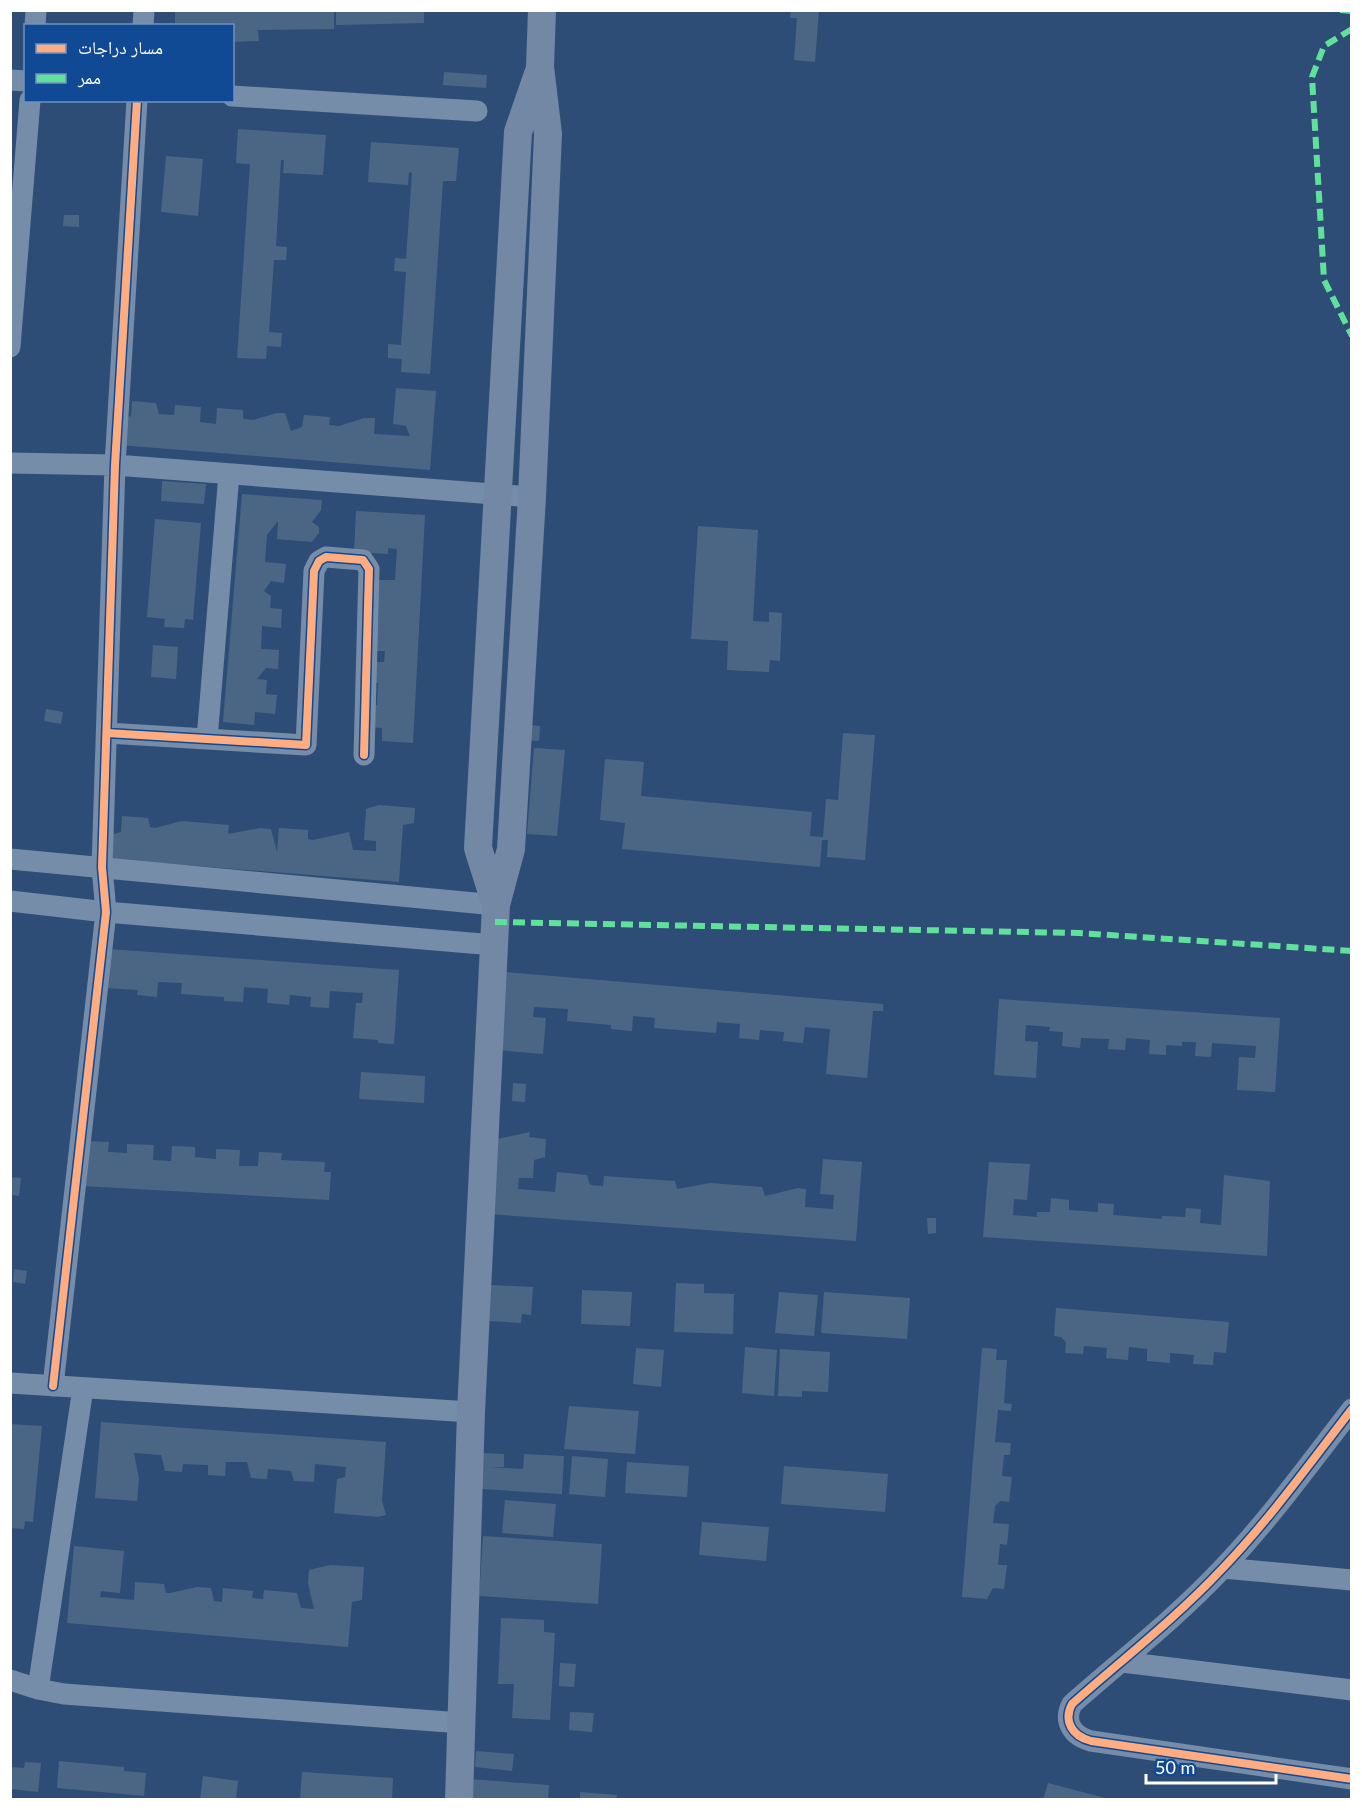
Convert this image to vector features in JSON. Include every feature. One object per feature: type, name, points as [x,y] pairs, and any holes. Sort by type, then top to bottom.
[{"type":"main road","points":[[459,1800],[471,1412],[496,905],[512,849],[532,497],[548,134],[540,67],[542,10]]},
{"type":"main road","points":[[496,905],[478,848],[518,132],[540,67]]},
{"type":"street","points":[[234,96],[477,111]]},
{"type":"street","points":[[10,347],[30,102]]},
{"type":"street","points":[[53,1386],[106,912],[102,867],[115,465],[137,102]]},
{"type":"street","points":[[10,463],[115,465],[532,497]]},
{"type":"street","points":[[207,739],[230,474]]},
{"type":"street","points":[[107,733],[306,745],[314,571],[319,561],[326,557],[363,560],[369,569],[364,755]]},
{"type":"street","points":[[10,859],[496,905]]},
{"type":"street","points":[[10,901],[106,912],[494,945]]},
{"type":"street","points":[[10,1383],[471,1412]]},
{"type":"street","points":[[38,1689],[83,1388]]},
{"type":"street","points":[[1352,1408],[1284,1498],[1223,1568],[1165,1625],[1072,1704],[1069,1710],[1069,1724],[1078,1736],[1091,1741],[1352,1779]]},
{"type":"street","points":[[1223,1568],[1352,1580]]},
{"type":"street","points":[[1122,1662],[1352,1690]]},
{"type":"street","points":[[10,1680],[64,1694],[462,1723]]},
{"type":"building","points":[[175,10],[334,10],[334,29],[258,30],[259,41],[234,42],[234,24],[175,24]]},
{"type":"building","points":[[336,10],[424,10],[424,23],[336,25]]},
{"type":"building","points":[[791,10],[819,10],[815,62],[794,60],[797,18],[790,18]]},
{"type":"building","points":[[444,72],[487,75],[486,88],[443,85]]},
{"type":"building","points":[[238,129],[326,135],[323,175],[283,173],[284,160],[281,160],[276,246],[287,247],[286,260],[274,260],[269,332],[282,333],[281,347],[267,346],[266,359],[237,358],[250,164],[236,163]]},
{"type":"building","points":[[371,142],[459,148],[456,181],[443,181],[430,374],[401,372],[402,359],[388,358],[388,344],[401,345],[406,272],[394,271],[395,258],[406,259],[412,173],[409,172],[408,185],[368,182]]},
{"type":"building","points":[[166,156],[203,159],[198,216],[161,212]]},
{"type":"building","points":[[64,215],[79,215],[79,227],[63,226]]},
{"type":"building","points":[[396,388],[436,391],[430,470],[119,445],[121,419],[131,416],[132,401],[156,403],[159,414],[174,415],[175,405],[201,407],[200,422],[216,424],[217,408],[243,410],[243,419],[253,420],[285,413],[291,431],[302,427],[304,415],[330,417],[329,425],[339,426],[364,418],[375,418],[374,434],[410,436],[406,426],[393,424]]},
{"type":"building","points":[[162,481],[206,484],[204,504],[161,501]]},
{"type":"building","points":[[242,494],[322,500],[321,510],[312,522],[319,527],[319,533],[312,542],[277,539],[278,521],[267,535],[265,562],[286,564],[284,583],[271,581],[264,591],[271,596],[270,608],[282,609],[281,628],[262,626],[261,649],[279,650],[278,669],[266,668],[257,679],[267,680],[266,694],[277,695],[275,714],[255,712],[254,725],[223,722]]},
{"type":"building","points":[[356,511],[425,515],[413,743],[382,741],[382,728],[369,727],[370,705],[377,705],[378,683],[372,683],[373,662],[384,662],[385,651],[375,651],[379,580],[395,580],[397,549],[388,548],[388,554],[354,552]]},
{"type":"building","points":[[155,519],[201,523],[193,620],[185,619],[184,628],[164,627],[165,619],[147,617]]},
{"type":"building","points":[[698,526],[758,530],[753,621],[769,622],[769,612],[782,613],[780,661],[770,660],[769,672],[727,670],[728,641],[691,639]]},
{"type":"building","points":[[153,645],[178,647],[176,679],[151,677]]},
{"type":"building","points":[[46,709],[63,712],[61,724],[44,721]]},
{"type":"building","points":[[528,725],[540,726],[539,741],[527,740]]},
{"type":"building","points":[[843,733],[875,735],[865,860],[827,857],[828,840],[822,840],[820,867],[622,849],[625,823],[600,820],[605,759],[644,762],[641,796],[812,812],[810,836],[823,837],[826,799],[838,800]]},
{"type":"building","points":[[534,748],[565,750],[557,836],[527,834]]},
{"type":"building","points":[[379,805],[415,808],[414,823],[403,825],[399,882],[108,859],[110,835],[121,832],[122,816],[148,818],[150,827],[155,828],[182,821],[229,825],[228,834],[260,828],[271,829],[277,852],[279,828],[308,830],[308,839],[313,840],[349,832],[353,850],[376,851],[376,841],[364,840],[366,809]]},
{"type":"building","points":[[109,949],[399,970],[394,1044],[353,1038],[356,1003],[362,1003],[363,993],[330,991],[329,1008],[310,1007],[311,997],[290,995],[289,1005],[267,1003],[268,989],[244,987],[243,1002],[224,1001],[224,997],[181,994],[182,983],[158,982],[157,997],[137,995],[138,990],[106,988]]},
{"type":"building","points":[[505,972],[883,1004],[883,1011],[873,1011],[867,1078],[826,1074],[830,1029],[805,1027],[803,1043],[783,1041],[784,1032],[760,1030],[759,1040],[739,1038],[740,1024],[717,1022],[716,1033],[654,1028],[655,1018],[633,1016],[632,1031],[611,1029],[611,1025],[567,1021],[568,1009],[534,1007],[533,1017],[546,1018],[543,1054],[498,1050]]},
{"type":"building","points":[[999,999],[1280,1018],[1275,1092],[1237,1090],[1239,1057],[1255,1058],[1256,1046],[1212,1043],[1211,1057],[1195,1056],[1196,1042],[1182,1042],[1182,1046],[1166,1045],[1166,1055],[1149,1054],[1150,1040],[1126,1038],[1125,1050],[1108,1049],[1109,1039],[1081,1038],[1080,1048],[1062,1046],[1063,1032],[1049,1031],[1050,1027],[1026,1025],[1025,1041],[1038,1042],[1036,1078],[994,1075]]},
{"type":"building","points":[[361,1072],[425,1076],[424,1103],[359,1099]]},
{"type":"building","points":[[513,1083],[526,1084],[525,1102],[512,1101]]},
{"type":"building","points":[[530,1132],[529,1137],[546,1139],[545,1157],[534,1160],[533,1178],[519,1178],[518,1189],[555,1192],[557,1172],[587,1175],[590,1185],[603,1186],[604,1176],[675,1181],[677,1189],[710,1183],[762,1187],[765,1196],[798,1188],[806,1189],[805,1207],[833,1209],[834,1195],[820,1194],[823,1159],[862,1162],[856,1241],[488,1214],[493,1140]]},
{"type":"building","points":[[85,1141],[109,1142],[108,1152],[127,1153],[127,1144],[154,1145],[153,1160],[171,1161],[172,1146],[195,1147],[195,1157],[216,1159],[216,1149],[240,1150],[239,1166],[258,1166],[259,1152],[282,1153],[281,1160],[325,1162],[324,1172],[331,1172],[329,1200],[82,1186]]},
{"type":"building","points":[[989,1162],[1030,1164],[1027,1200],[1014,1199],[1013,1215],[1037,1217],[1037,1212],[1050,1212],[1051,1198],[1069,1200],[1069,1210],[1098,1212],[1098,1203],[1114,1204],[1113,1215],[1162,1219],[1162,1216],[1185,1217],[1186,1208],[1201,1209],[1200,1223],[1221,1225],[1224,1175],[1270,1181],[1267,1256],[983,1237]]},
{"type":"building","points":[[10,1177],[21,1178],[19,1196],[10,1195]]},
{"type":"building","points":[[927,1218],[936,1218],[936,1233],[928,1234]]},
{"type":"building","points":[[14,1269],[27,1271],[25,1284],[13,1282]]},
{"type":"building","points":[[676,1283],[704,1284],[704,1293],[734,1294],[733,1334],[674,1332]]},
{"type":"building","points":[[491,1285],[533,1287],[531,1315],[522,1314],[521,1323],[489,1321]]},
{"type":"building","points":[[582,1290],[632,1292],[630,1326],[581,1324]]},
{"type":"building","points":[[779,1292],[818,1295],[814,1336],[775,1333]]},
{"type":"building","points":[[824,1292],[910,1298],[907,1339],[821,1333]]},
{"type":"building","points":[[1056,1308],[1229,1322],[1226,1353],[1214,1352],[1213,1365],[1193,1364],[1194,1355],[1170,1353],[1170,1363],[1147,1361],[1147,1349],[1129,1347],[1128,1360],[1106,1358],[1107,1348],[1084,1346],[1083,1354],[1065,1353],[1066,1342],[1061,1337],[1054,1336]]},
{"type":"building","points":[[745,1347],[777,1350],[774,1396],[742,1393]]},
{"type":"building","points":[[636,1348],[664,1350],[661,1387],[633,1384]]},
{"type":"building","points":[[982,1348],[997,1349],[996,1360],[1007,1360],[1004,1403],[1012,1404],[1011,1411],[998,1410],[995,1442],[1011,1443],[1010,1455],[1004,1455],[1002,1476],[1012,1477],[1009,1502],[1000,1501],[995,1506],[993,1523],[1009,1524],[1007,1545],[1000,1544],[998,1565],[1007,1565],[1004,1589],[993,1588],[987,1599],[962,1597]]},
{"type":"building","points":[[780,1349],[830,1352],[828,1392],[802,1391],[802,1397],[778,1396]]},
{"type":"building","points":[[569,1406],[639,1411],[635,1454],[564,1449]]},
{"type":"building","points":[[101,1422],[386,1442],[382,1501],[386,1515],[378,1517],[334,1513],[337,1479],[345,1477],[346,1467],[315,1464],[314,1482],[294,1481],[291,1471],[268,1469],[267,1479],[251,1478],[247,1462],[226,1462],[225,1476],[208,1475],[208,1465],[183,1464],[182,1472],[165,1471],[161,1455],[134,1453],[139,1479],[137,1501],[95,1498]]},
{"type":"building","points":[[10,1424],[42,1426],[33,1522],[25,1521],[24,1529],[10,1528]]},
{"type":"building","points":[[483,1453],[504,1454],[504,1467],[490,1467],[523,1469],[524,1454],[564,1456],[562,1494],[481,1489]]},
{"type":"building","points":[[572,1456],[608,1459],[605,1497],[569,1494]]},
{"type":"building","points":[[627,1462],[689,1466],[687,1497],[625,1493]]},
{"type":"building","points":[[784,1466],[888,1474],[885,1512],[781,1504]]},
{"type":"building","points":[[505,1500],[556,1504],[553,1537],[502,1533]]},
{"type":"building","points":[[702,1522],[769,1527],[766,1561],[699,1555]]},
{"type":"building","points":[[483,1536],[602,1544],[598,1604],[479,1596]]},
{"type":"building","points":[[74,1546],[124,1551],[120,1593],[101,1591],[100,1597],[134,1600],[135,1582],[164,1584],[166,1593],[197,1587],[211,1588],[214,1601],[222,1602],[223,1588],[253,1591],[252,1598],[263,1599],[264,1590],[297,1593],[301,1608],[314,1609],[308,1583],[309,1570],[330,1565],[364,1567],[362,1600],[352,1602],[348,1647],[67,1623]]},
{"type":"building","points":[[501,1618],[544,1620],[544,1632],[555,1633],[550,1720],[512,1718],[514,1684],[498,1684]]},
{"type":"building","points":[[560,1663],[576,1664],[574,1687],[559,1686]]},
{"type":"building","points":[[570,1712],[594,1713],[592,1732],[569,1730]]},
{"type":"building","points":[[476,1751],[514,1754],[512,1771],[475,1767]]},
{"type":"building","points":[[59,1761],[124,1767],[124,1771],[146,1773],[144,1796],[57,1788]]},
{"type":"building","points":[[25,1762],[41,1763],[38,1792],[10,1789],[10,1767],[24,1768]]},
{"type":"building","points":[[302,1772],[393,1778],[392,1800],[300,1800]]},
{"type":"building","points":[[203,1776],[238,1781],[236,1800],[200,1800]]},
{"type":"building","points":[[470,1779],[549,1785],[548,1800],[469,1800]]},
{"type":"building","points":[[1048,1783],[1109,1799],[1109,1800],[1043,1800]]},
{"type":"building","points":[[580,1792],[617,1795],[616,1800],[580,1800]]},
{"type":"marked path","points":[[1340,10],[1352,11]]},
{"type":"marked path","points":[[1352,29],[1324,46],[1312,77],[1324,280],[1352,336]]},
{"type":"marked path","points":[[495,922],[1079,933],[1352,951]]},
{"type":"cycle path","points":[[53,1386],[106,912],[102,867],[115,465],[137,102]]},
{"type":"cycle path","points":[[107,733],[306,745],[314,571],[319,561],[326,557],[363,560],[369,569],[364,755]]},
{"type":"cycle path","points":[[1352,1409],[1240,1550],[1149,1638],[1072,1704],[1068,1716],[1074,1732],[1091,1741],[1352,1779]]}]
